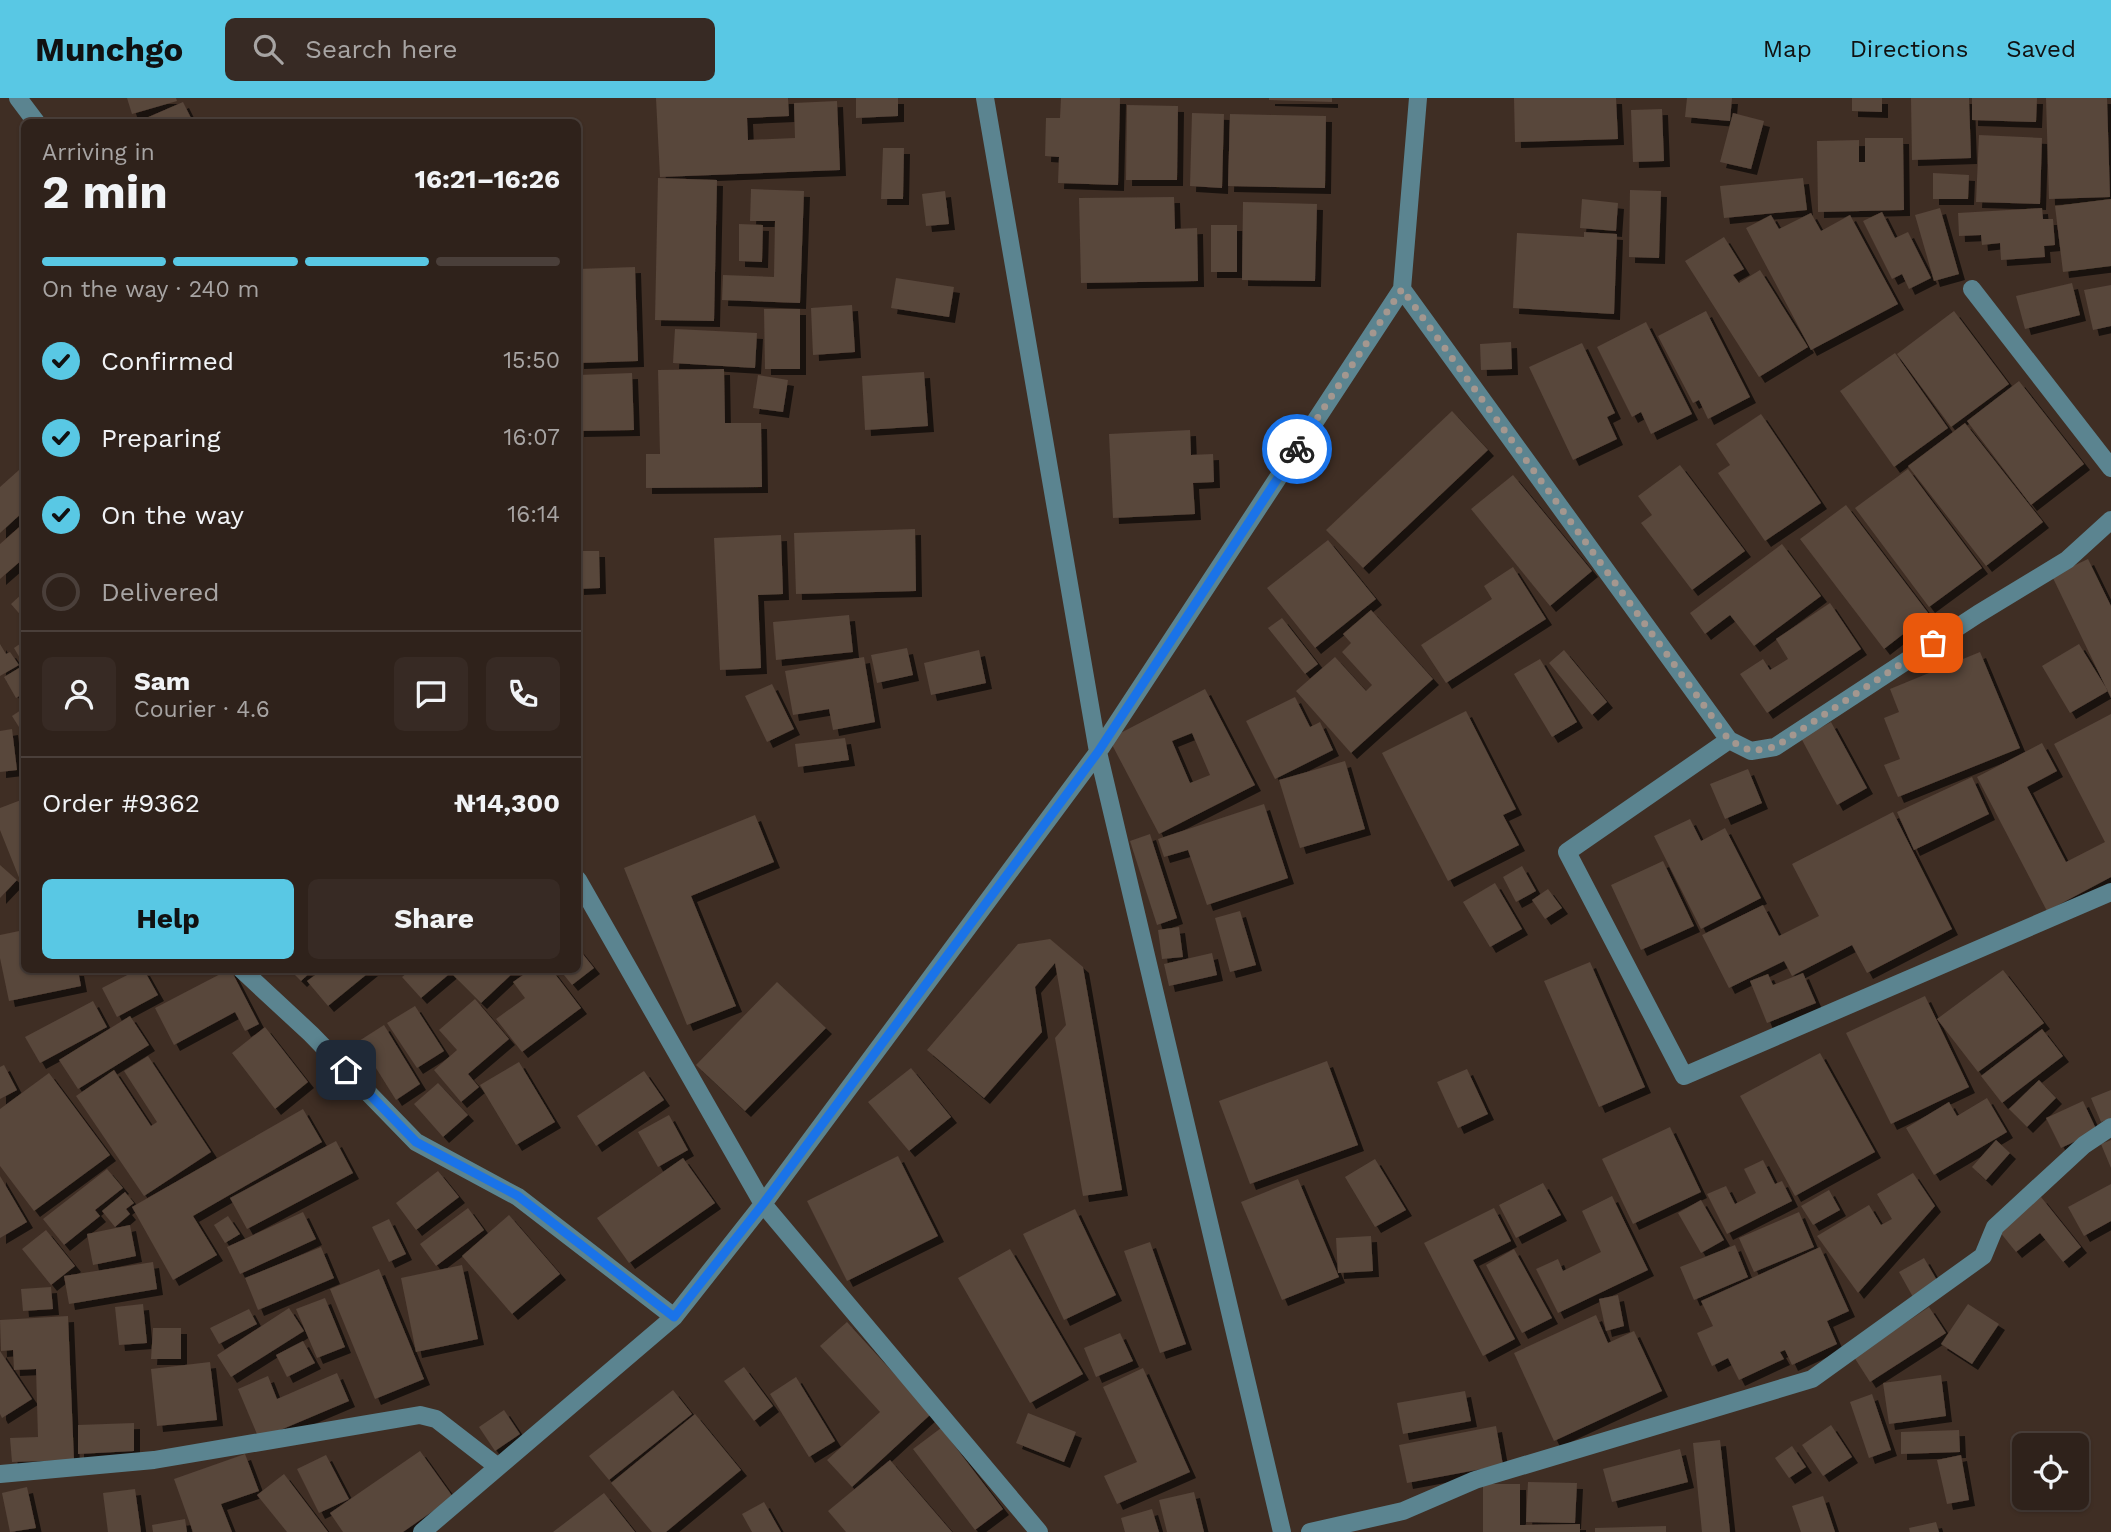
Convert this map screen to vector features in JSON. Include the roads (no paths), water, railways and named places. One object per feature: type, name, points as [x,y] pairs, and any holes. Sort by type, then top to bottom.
[{"type":"street","points":[[18,98],[34,119]]},
{"type":"street","points":[[985,98],[1098,752],[1282,1532]]},
{"type":"street","points":[[422,1532],[674,1317],[763,1204],[1098,752],[1402,289],[1418,98]]},
{"type":"street","points":[[1402,289],[1729,740],[1751,751],[1775,747],[2067,559],[2111,520]]},
{"type":"street","points":[[1972,289],[2111,468]]},
{"type":"street","points":[[1729,740],[1567,852],[1684,1076],[2111,892]]},
{"type":"street","points":[[581,885],[763,1204],[1039,1532]]},
{"type":"street","points":[[245,973],[310,1034],[416,1142],[518,1196],[674,1317]]},
{"type":"street","points":[[1310,1532],[1403,1511],[1475,1480],[1812,1379],[1983,1256],[1995,1227],[2084,1145],[2111,1127]]},
{"type":"street","points":[[0,1475],[154,1460],[420,1415],[436,1419],[498,1467]]}]
